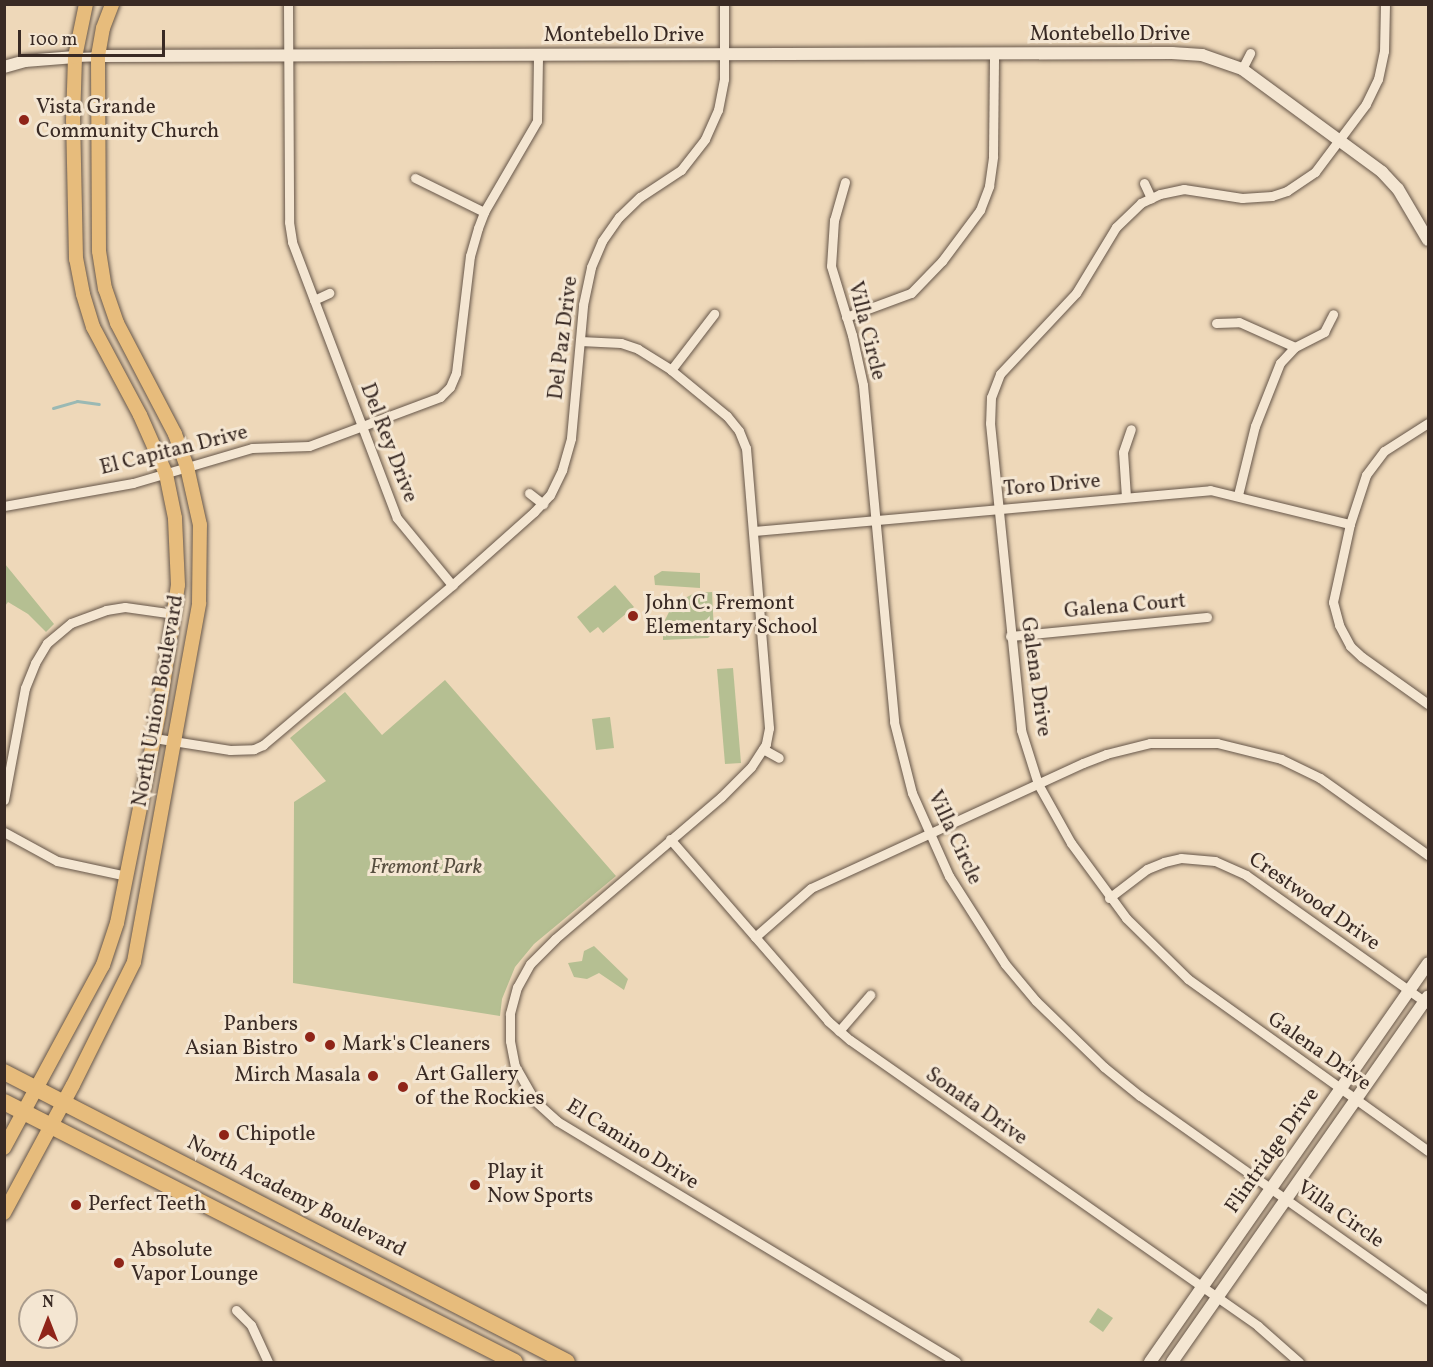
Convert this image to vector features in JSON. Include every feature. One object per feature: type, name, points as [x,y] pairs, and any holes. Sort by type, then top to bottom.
[{"type":"highway","name":"North Academy Boulevard","points":[[4,1072],[567,1362]]},
{"type":"highway","points":[[4,1102],[515,1362]]},
{"type":"main road","name":"North Union Boulevard","points":[[4,1148],[38,1089],[102,965],[117,923],[154,738],[178,585],[177,536],[166,474],[140,415],[98,336],[83,294],[74,231],[75,57],[86,4]]},
{"type":"main road","name":"North Union Boulevard","points":[[4,1213],[52,1127],[134,962],[199,603],[200,525],[187,467],[175,434],[125,341],[105,289],[97,218],[98,56],[103,28],[112,4]]},
{"type":"street","name":"Del Rey Drive","points":[[288,4],[289,222],[292,242],[397,518],[452,585]]},
{"type":"street","name":"Del Paz Drive","points":[[154,738],[243,751],[263,745],[452,585],[543,504],[555,484],[569,447],[587,282],[602,241],[630,206],[681,170],[705,139],[718,110],[724,79],[724,4]]},
{"type":"street","name":"Galena Drive","points":[[1385,4],[1384,51],[1378,79],[1366,104],[1315,172],[1302,182],[1272,196],[1242,198],[1184,189],[1151,198],[1123,218],[1076,293],[1000,374],[994,387],[990,410],[1010,636],[1021,730],[1038,784],[1071,843],[1108,898],[1164,958],[1188,979],[1428,1151]]},
{"type":"street","name":"Montebello Drive","points":[[4,67],[26,62],[98,56],[537,57],[1172,53],[1217,58],[1242,69],[1391,181],[1428,240]]},
{"type":"street","points":[[1242,69],[1250,53]]},
{"type":"street","points":[[846,317],[911,293],[942,261],[980,210],[992,173],[994,54]]},
{"type":"street","name":"El Capitan Drive","points":[[4,506],[133,483],[252,448],[309,446],[440,397],[450,387],[456,373],[473,242],[484,212],[537,121],[537,57]]},
{"type":"street","points":[[415,178],[484,212]]},
{"type":"street","name":"Villa Circle","points":[[845,182],[834,220],[830,251],[834,281],[858,357],[863,385],[897,742],[912,794],[928,833],[972,914],[1005,964],[1075,1042],[1140,1096],[1428,1300]]},
{"type":"street","points":[[1144,183],[1151,198]]},
{"type":"street","points":[[314,300],[329,293]]},
{"type":"street","points":[[671,370],[714,314]]},
{"type":"street","points":[[1238,495],[1259,412],[1280,363],[1295,347],[1324,332],[1332,314]]},
{"type":"street","points":[[1216,323],[1239,322],[1295,347]]},
{"type":"street","name":"El Camino Drive","points":[[580,341],[630,344],[671,370],[727,416],[739,431],[746,448],[754,531],[769,712],[768,736],[763,749],[751,767],[729,789],[555,939],[524,973],[513,1001],[509,1030],[512,1054],[523,1084],[535,1101],[556,1121],[956,1362]]},
{"type":"street","points":[[1428,423],[1398,440],[1373,462],[1359,492],[1333,602],[1343,636],[1362,657],[1428,704]]},
{"type":"street","points":[[1126,497],[1123,452],[1131,429]]},
{"type":"street","name":"Toro Drive","points":[[754,531],[1210,490],[1350,524]]},
{"type":"street","points":[[529,493],[543,504]]},
{"type":"street","points":[[4,800],[26,688],[35,663],[47,643],[71,623],[106,610],[124,608],[175,614]]},
{"type":"street","name":"Galena Court","points":[[1010,636],[1208,617]]},
{"type":"street","points":[[755,937],[811,888],[928,833],[1107,754],[1150,743],[1193,741],[1237,746],[1302,768],[1428,855]]},
{"type":"street","points":[[763,749],[779,758]]},
{"type":"street","points":[[4,832],[57,861],[127,876]]},
{"type":"street","name":"Sonata Drive","points":[[670,839],[839,1031],[1275,1339],[1299,1362]]},
{"type":"street","name":"Crestwood Drive","points":[[1108,898],[1147,869],[1164,862],[1181,858],[1215,861],[1246,875],[1427,1001]]},
{"type":"street","name":"Flintridge Drive","points":[[1150,1362],[1428,963]]},
{"type":"street","points":[[839,1031],[870,995]]},
{"type":"street","name":"Flintridge Drive","points":[[1172,1362],[1427,1001]]},
{"type":"street","points":[[237,1310],[251,1325],[268,1362]]},
{"type":"green space","points":[[5,564],[54,624],[46,632],[28,614],[8,602],[5,606]]},
{"type":"green space","points":[[662,571],[700,573],[700,588],[655,585],[654,576]]},
{"type":"green space","points":[[615,585],[634,607],[603,633],[598,627],[590,633],[577,617]]},
{"type":"green space","points":[[712,592],[714,633],[708,638],[663,640],[663,624],[673,604],[695,593]]},
{"type":"green space","points":[[733,668],[741,763],[725,764],[717,669]]},
{"type":"green space","name":"Fremont Park","points":[[445,680],[616,876],[534,944],[515,967],[502,999],[500,1016],[293,983],[294,802],[326,781],[290,738],[345,692],[382,735]]},
{"type":"green space","points":[[610,717],[614,748],[596,750],[592,719]]},
{"type":"green space","points":[[594,946],[628,979],[624,990],[599,973],[587,979],[574,977],[568,963],[582,961],[584,951]]},
{"type":"green space","points":[[1098,1308],[1113,1318],[1103,1332],[1089,1322]]},
{"type":"waterway","points":[[53,408],[77,401],[99,404]]},
{"type":"place","name":"Vista Grande Community Church","points":[[24,120]]},
{"type":"place","name":"John C. Fremont Elementary School","points":[[633,616]]},
{"type":"place","name":"Panbers Asian Bistro","points":[[310,1037]]},
{"type":"place","name":"Mark's Cleaners","points":[[330,1045]]},
{"type":"place","name":"Mirch Masala","points":[[373,1076]]},
{"type":"place","name":"Art Gallery of the Rockies","points":[[403,1087]]},
{"type":"place","name":"Chipotle","points":[[224,1135]]},
{"type":"place","name":"Play it Now Sports","points":[[475,1185]]},
{"type":"place","name":"Perfect Teeth","points":[[76,1205]]},
{"type":"place","name":"Absolute Vapor Lounge","points":[[119,1263]]}]
